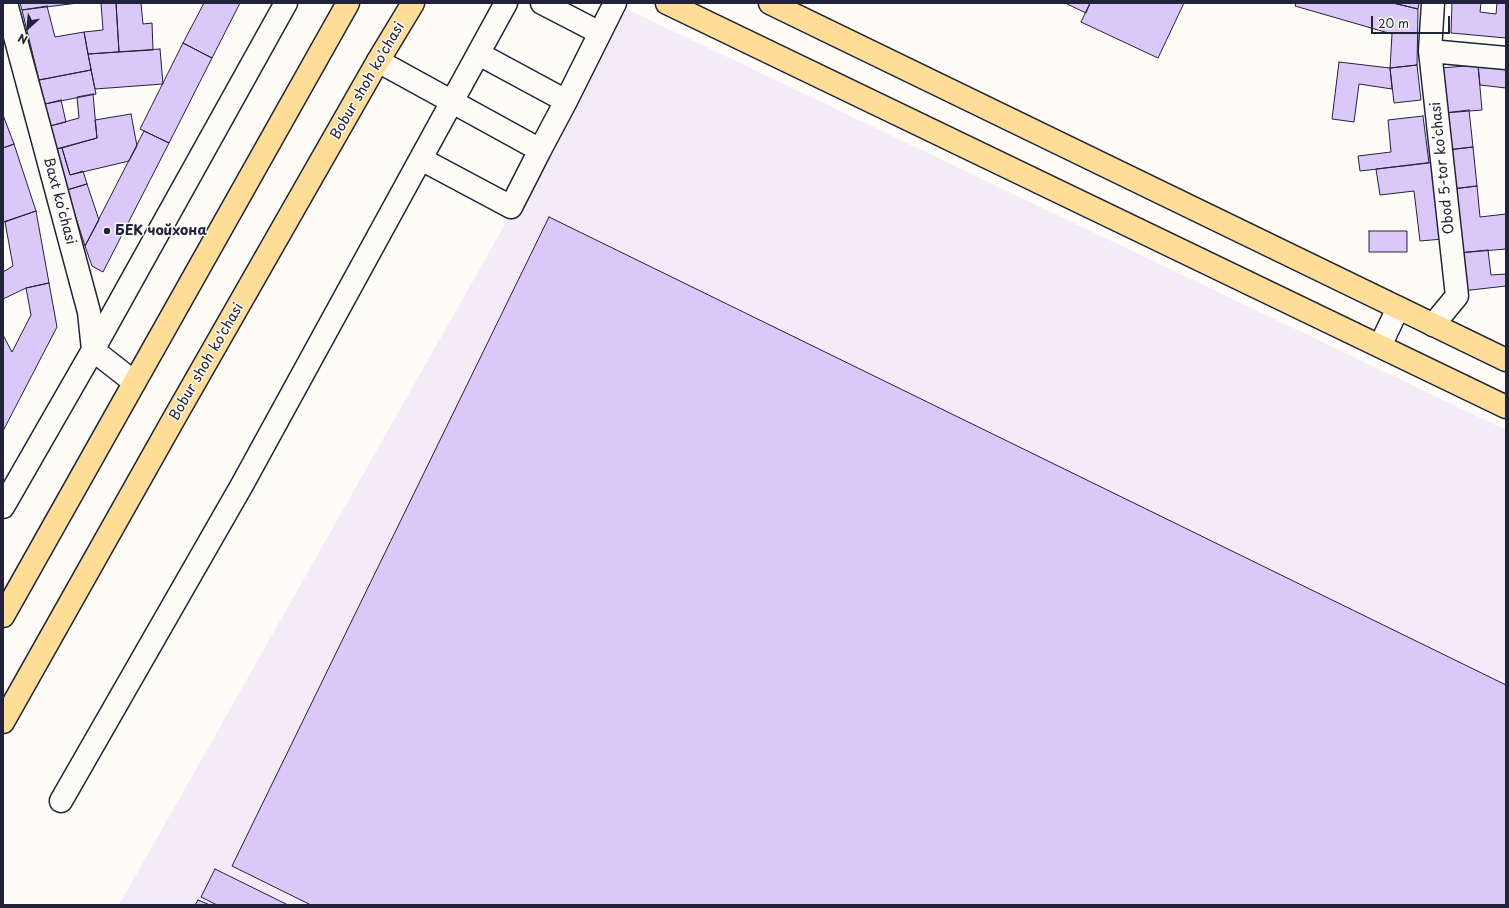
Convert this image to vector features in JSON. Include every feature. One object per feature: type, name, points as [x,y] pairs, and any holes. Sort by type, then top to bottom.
[{"type":"main road","points":[[3,616],[348,3]]},
{"type":"main road","name":"Bobur shoh ko'chasi","points":[[3,722],[378,61],[413,3]]},
{"type":"main road","points":[[667,3],[1506,407]]},
{"type":"main road","points":[[770,3],[1506,360]]},
{"type":"street","name":"Baxt koʻchasi","points":[[6,3],[89,312],[93,350]]},
{"type":"street","points":[[3,508],[93,350],[286,3]]},
{"type":"street","points":[[61,801],[242,485],[506,3]]},
{"type":"street","points":[[542,3],[600,33]]},
{"type":"street","points":[[421,159],[511,207],[615,3]]},
{"type":"street","name":"Obod 5-tor koʻchasi","points":[[1433,3],[1430,51],[1457,296],[1433,325]]},
{"type":"street","points":[[1430,51],[1506,58]]},
{"type":"street","points":[[479,54],[566,101]]},
{"type":"street","points":[[378,61],[540,150]]},
{"type":"street","points":[[1380,346],[1398,308]]},
{"type":"street","points":[[93,350],[134,382]]},
{"type":"shaded area","points":[[627,9],[1506,430],[1506,905],[119,905]]},
{"type":"building","points":[[20,3],[78,3],[22,10]]},
{"type":"building","points":[[101,3],[116,3],[119,52],[88,54],[84,32],[103,30]]},
{"type":"building","points":[[116,3],[141,3],[143,24],[152,23],[153,50],[119,52]]},
{"type":"building","points":[[204,3],[240,3],[212,58],[183,43]]},
{"type":"building","points":[[1065,3],[1090,3],[1086,13]]},
{"type":"building","points":[[1090,3],[1184,3],[1158,58],[1081,22]]},
{"type":"building","points":[[1296,3],[1393,3],[1418,9],[1417,65],[1390,68],[1392,34],[1295,6]]},
{"type":"building","points":[[1393,3],[1419,3],[1418,9]]},
{"type":"building","points":[[1452,3],[1481,3],[1480,12],[1496,14],[1497,3],[1506,3],[1506,38],[1451,33]]},
{"type":"building","points":[[47,6],[55,37],[84,32],[91,70],[39,80],[22,10]]},
{"type":"building","points":[[183,43],[212,58],[169,143],[140,129]]},
{"type":"building","points":[[160,49],[163,84],[95,89],[88,54]]},
{"type":"building","points":[[1339,62],[1390,68],[1392,89],[1359,84],[1354,122],[1332,119]]},
{"type":"building","points":[[1417,65],[1421,100],[1394,103],[1390,68]]},
{"type":"building","points":[[1478,65],[1482,110],[1444,113],[1440,68]]},
{"type":"building","points":[[1478,65],[1506,68],[1506,88],[1480,85]]},
{"type":"building","points":[[91,70],[96,94],[45,104],[39,80]]},
{"type":"building","points":[[93,94],[97,138],[56,149],[50,126],[79,118],[77,97]]},
{"type":"building","points":[[61,100],[66,122],[50,126],[45,104]]},
{"type":"building","points":[[1469,110],[1473,147],[1447,150],[1444,113]]},
{"type":"building","points":[[131,114],[137,146],[129,161],[70,175],[62,148],[97,138],[95,120]]},
{"type":"building","points":[[3,115],[14,144],[3,148]]},
{"type":"building","points":[[1423,116],[1429,163],[1360,171],[1358,156],[1391,152],[1388,120]]},
{"type":"building","points":[[144,131],[169,143],[103,272],[92,266],[85,246]]},
{"type":"building","points":[[14,144],[36,211],[3,222],[3,148]]},
{"type":"building","points":[[1473,147],[1477,186],[1452,189],[1447,150]]},
{"type":"building","points":[[62,148],[70,175],[83,171],[87,184],[67,190],[56,149]]},
{"type":"building","points":[[1434,162],[1443,239],[1420,241],[1414,191],[1380,195],[1376,169]]},
{"type":"building","points":[[87,184],[99,220],[85,246],[67,190]]},
{"type":"building","points":[[1477,186],[1480,217],[1506,214],[1506,249],[1458,253],[1452,189]]},
{"type":"building","points":[[36,211],[49,283],[26,288],[3,299],[3,272],[13,266],[5,222]]},
{"type":"building","points":[[549,217],[1506,685],[1506,905],[311,905],[232,866]]},
{"type":"building","points":[[1369,231],[1407,231],[1407,252],[1369,252]]},
{"type":"building","points":[[1488,250],[1491,275],[1506,274],[1506,286],[1462,291],[1458,253]]},
{"type":"building","points":[[49,283],[57,327],[3,431],[3,335],[12,352],[31,315],[26,288]]},
{"type":"building","points":[[215,869],[288,905],[217,905],[201,897]]},
{"type":"building","points":[[198,900],[210,905],[195,905]]},
{"type":"place","name":"БЕК чойхона","points":[[107,231]]}]
